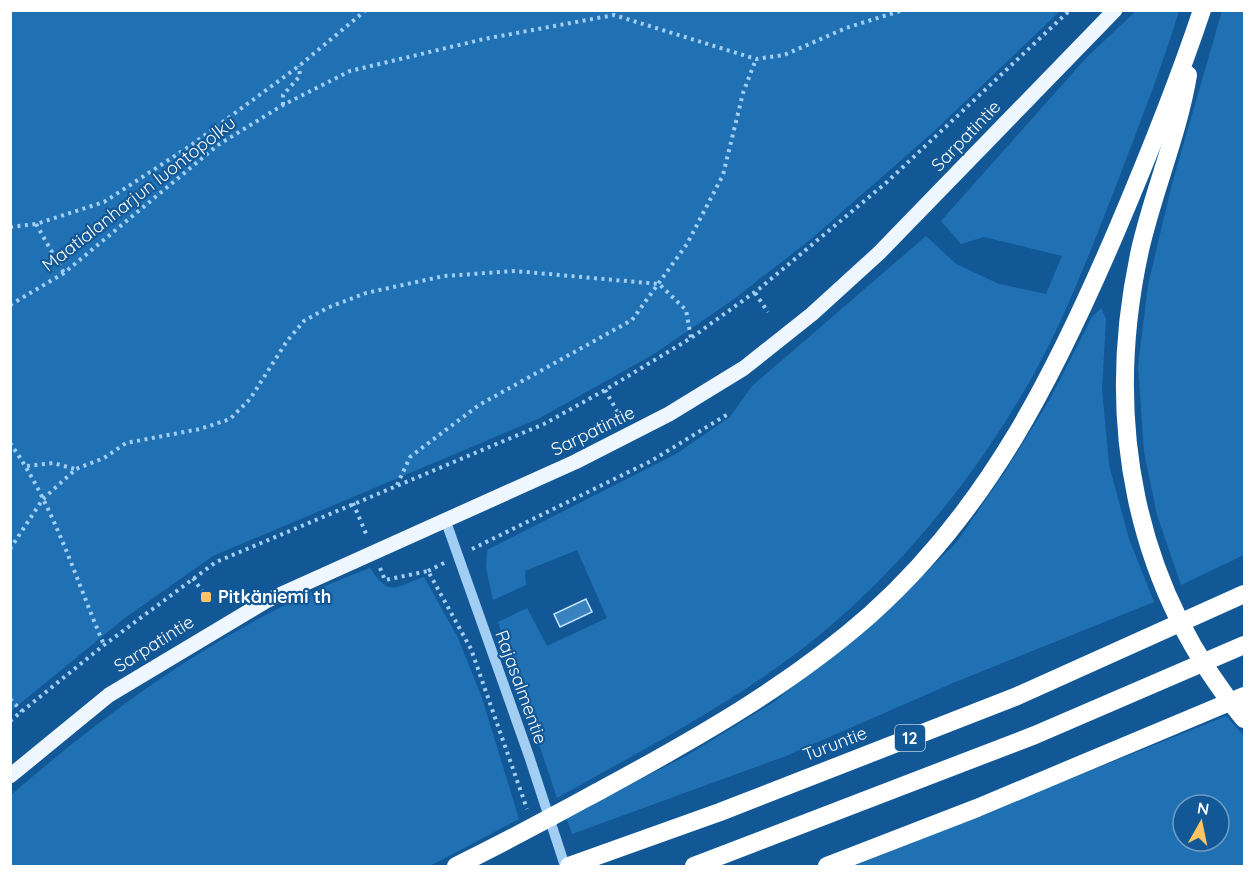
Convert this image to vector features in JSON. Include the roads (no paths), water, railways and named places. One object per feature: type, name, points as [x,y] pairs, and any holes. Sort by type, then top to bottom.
[{"type":"highway","points":[[456,867],[691,741],[761,699],[871,614],[955,525],[998,467],[1058,363],[1088,301],[1140,175],[1202,10]]},
{"type":"highway","points":[[1196,29],[1186,88],[1140,250],[1129,312],[1123,373],[1133,488],[1158,570],[1193,647],[1217,686],[1245,719]]},
{"type":"highway","name":"Turuntie","points":[[567,867],[720,812],[1015,697],[1245,594]]},
{"type":"highway","name":"12","points":[[694,867],[1035,735],[1245,645]]},
{"type":"highway","points":[[827,867],[977,808],[1245,696]]},
{"type":"main road","name":"Sarpatintie","points":[[10,776],[108,695],[266,601],[575,462],[669,414],[744,368],[812,314],[879,253],[1115,10]]},
{"type":"street","name":"Rajasalmentie","points":[[445,519],[567,867]]},
{"type":"place","name":"Pitkäniemi th","points":[[206,597]]}]
